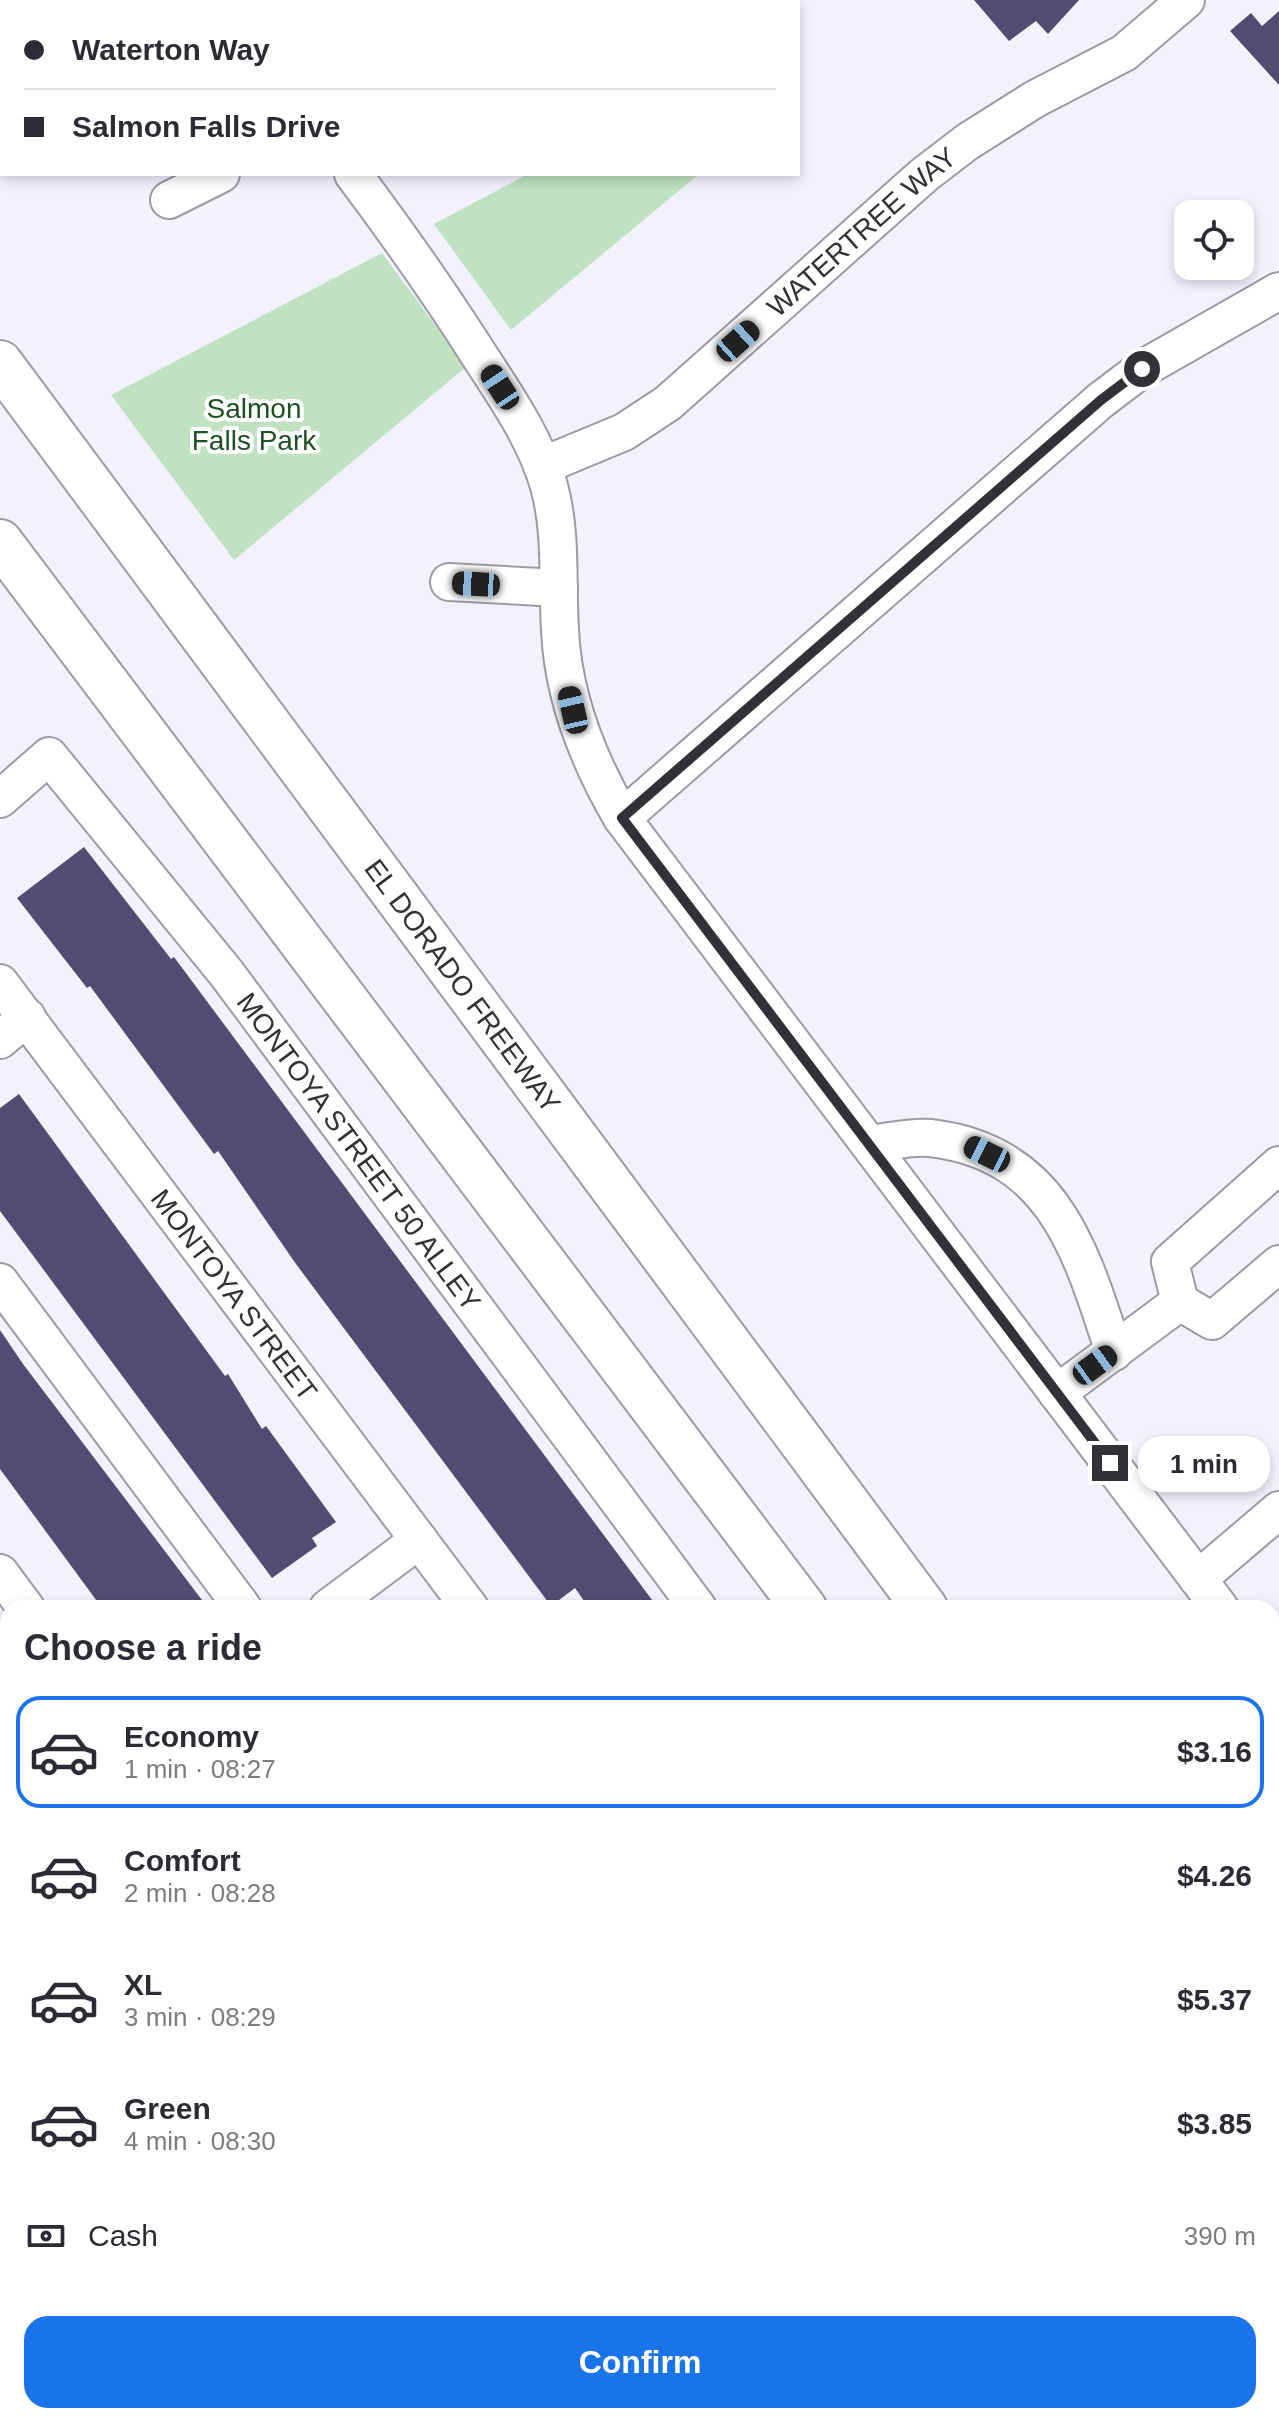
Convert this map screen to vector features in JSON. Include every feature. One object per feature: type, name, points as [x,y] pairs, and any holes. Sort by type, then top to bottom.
[{"type":"main road","name":"EL DORADO FREEWAY","points":[[0,363],[919,1600]]},
{"type":"main road","points":[[0,542],[798,1600]]},
{"type":"street","name":"WATERTREE WAY","points":[[542,466],[624,432],[668,403],[924,175],[967,142],[1035,99],[1124,53],[1186,0]]},
{"type":"street","points":[[169,200],[217,176]]},
{"type":"street","points":[[354,176],[451,311],[500,387],[542,466],[557,525],[560,632],[573,710],[602,784],[622,818],[1214,1600]]},
{"type":"street","points":[[622,818],[1101,400],[1152,363],[1279,291]]},
{"type":"street","points":[[449,582],[559,588]]},
{"type":"street","name":"MONTOYA STREET 50 ALLEY","points":[[0,799],[49,756],[227,974],[692,1600]]},
{"type":"street","name":"MONTOYA STREET","points":[[0,983],[464,1600]]},
{"type":"street","points":[[0,1040],[27,1017]]},
{"type":"street","points":[[869,1144],[928,1138],[969,1146],[1004,1163],[1032,1183],[1056,1208],[1085,1264],[1114,1352]]},
{"type":"street","points":[[1279,1165],[1170,1262],[1180,1302],[1212,1321],[1279,1264]]},
{"type":"street","points":[[0,1282],[237,1600]]},
{"type":"street","points":[[1057,1393],[1180,1302]]},
{"type":"street","points":[[1198,1579],[1279,1510]]},
{"type":"street","points":[[339,1600],[419,1540]]},
{"type":"street","points":[[0,1573],[20,1600]]},
{"type":"green space","points":[[524,176],[697,176],[511,330],[434,224]]},
{"type":"green space","name":"Salmon Falls Park","points":[[382,253],[466,367],[234,560],[111,395]]},
{"type":"building","points":[[974,0],[1079,0],[1048,34],[1036,21],[1009,41]]},
{"type":"building","points":[[1279,11],[1279,85],[1230,31],[1251,13],[1262,26]]},
{"type":"building","points":[[84,847],[171,959],[174,957],[652,1600],[583,1600],[575,1588],[559,1600],[547,1600],[296,1264],[218,1151],[214,1154],[90,986],[87,988],[17,898]]},
{"type":"building","points":[[19,1094],[225,1376],[228,1374],[262,1429],[266,1426],[336,1522],[312,1538],[317,1546],[272,1578],[0,1211],[0,1108]]},
{"type":"building","points":[[0,1330],[202,1600],[96,1600],[0,1469]]},
{"type":"route","points":[[1110,1463],[622,818],[1101,400],[1142,369]]}]
